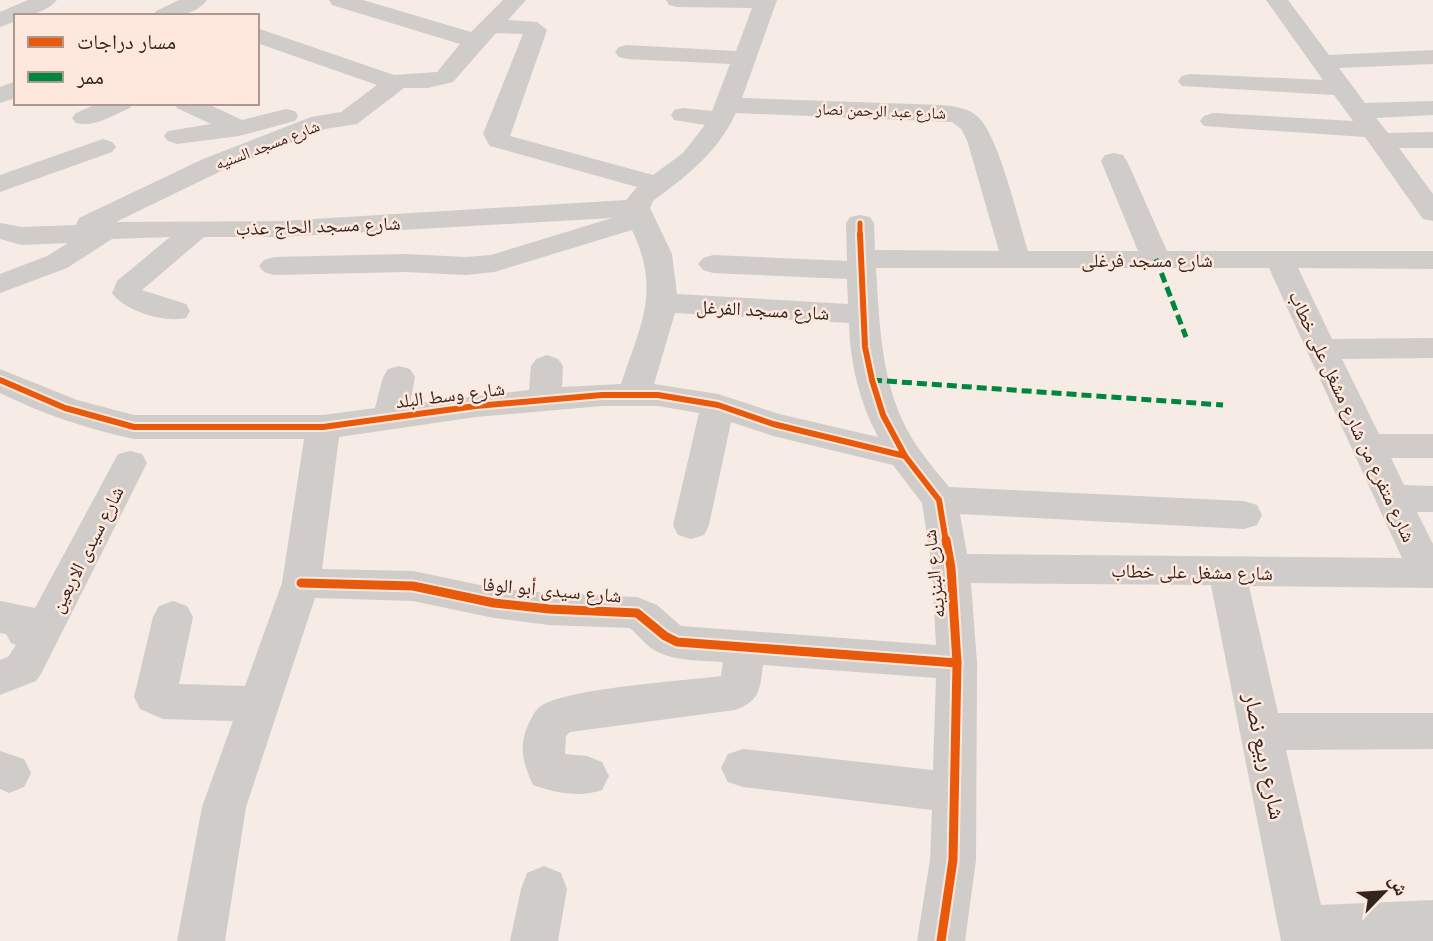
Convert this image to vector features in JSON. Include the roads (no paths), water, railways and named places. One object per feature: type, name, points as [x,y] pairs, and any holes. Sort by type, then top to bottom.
[{"type":"street","points":[[14,14],[47,0]]},
{"type":"street","points":[[340,0],[482,33],[529,27],[536,30],[496,134],[499,141],[659,185]]},
{"type":"street","points":[[259,36],[394,83],[405,79],[428,81],[445,77],[482,33],[515,0]]},
{"type":"street","points":[[634,395],[663,303],[658,254],[638,213],[641,197],[692,159],[714,132],[765,1],[677,0]]},
{"type":"street","points":[[1277,0],[1433,213]]},
{"type":"street","points":[[180,8],[198,14]]},
{"type":"street","points":[[627,52],[745,58]]},
{"type":"street","points":[[1322,62],[1433,57]]},
{"type":"street","points":[[1190,81],[1341,88]]},
{"type":"street","name":"شارع مسجد السنيه","points":[[70,234],[212,165],[320,122],[348,119],[394,83]]},
{"type":"street","points":[[85,118],[116,105]]},
{"type":"street","points":[[190,105],[239,128]]},
{"type":"street","points":[[1370,127],[1433,108]]},
{"type":"street","points":[[683,115],[724,112]]},
{"type":"street","name":"شارع عبد الرحمن نصار","points":[[724,112],[942,112],[964,117],[973,124],[980,140],[1016,259]]},
{"type":"street","points":[[177,136],[239,128],[298,114],[320,122]]},
{"type":"street","points":[[1213,121],[1370,127],[1433,140]]},
{"type":"street","points":[[0,184],[103,147]]},
{"type":"street","points":[[1114,161],[1156,259]]},
{"type":"street","points":[[274,266],[406,263],[466,266],[494,263],[638,213]]},
{"type":"street","name":"شارع مسجد الحاج عذب","points":[[0,231],[22,236],[110,229],[281,229],[638,213]]},
{"type":"street","points":[[0,284],[57,262],[110,229]]},
{"type":"street","points":[[175,311],[133,298],[127,293],[128,287],[197,229]]},
{"type":"street","name":"شارع مسجد فرغلى","points":[[712,264],[860,251],[1016,259],[1433,260]]},
{"type":"street","name":"شارع البنزينه","points":[[860,251],[865,347],[872,380],[883,415],[905,456],[939,500],[951,568],[957,663],[953,860],[941,941]]},
{"type":"street","name":"شارع متفرع من شارع مشغل على خطاب","points":[[1279,259],[1430,573]]},
{"type":"street","name":"شارع مسجد الفرغل","points":[[663,303],[864,314]]},
{"type":"street","points":[[1322,349],[1433,348]]},
{"type":"street","points":[[545,400],[547,366]]},
{"type":"street","points":[[390,416],[399,377]]},
{"type":"street","name":"شارع وسط البلد","points":[[5,390],[103,422],[134,427],[323,427],[390,416],[545,400],[658,395],[718,405],[773,424],[905,456]]},
{"type":"street","points":[[691,524],[718,405]]},
{"type":"street","points":[[201,941],[224,807],[301,583],[323,427]]},
{"type":"street","points":[[1368,446],[1433,446]]},
{"type":"street","name":"شارع سيدى الاربعين","points":[[0,678],[22,669],[130,463]]},
{"type":"street","points":[[1392,498],[1433,499]]},
{"type":"street","points":[[939,500],[1244,515]]},
{"type":"street","name":"شارع مشغل على خطاب","points":[[951,568],[1430,573]]},
{"type":"street","name":"شارع ربيع نصار","points":[[1227,572],[1304,935]]},
{"type":"street","name":"شارع سيدى أبو الوفا","points":[[301,583],[413,586],[494,603],[549,609],[637,612],[648,618],[659,634],[667,639],[957,663]]},
{"type":"street","name":"شارع سيدى الاربعين","points":[[0,617],[24,620],[25,632],[41,635]]},
{"type":"street","points":[[173,617],[153,694],[155,697],[163,701],[260,704]]},
{"type":"street","points":[[587,776],[548,771],[544,764],[545,731],[555,719],[571,713],[735,692],[740,686],[746,647]]},
{"type":"street","points":[[1261,732],[1433,731]]},
{"type":"street","points":[[743,768],[954,793]]},
{"type":"street","points":[[534,941],[544,889]]},
{"type":"street","points":[[1304,935],[1433,924]]}]
